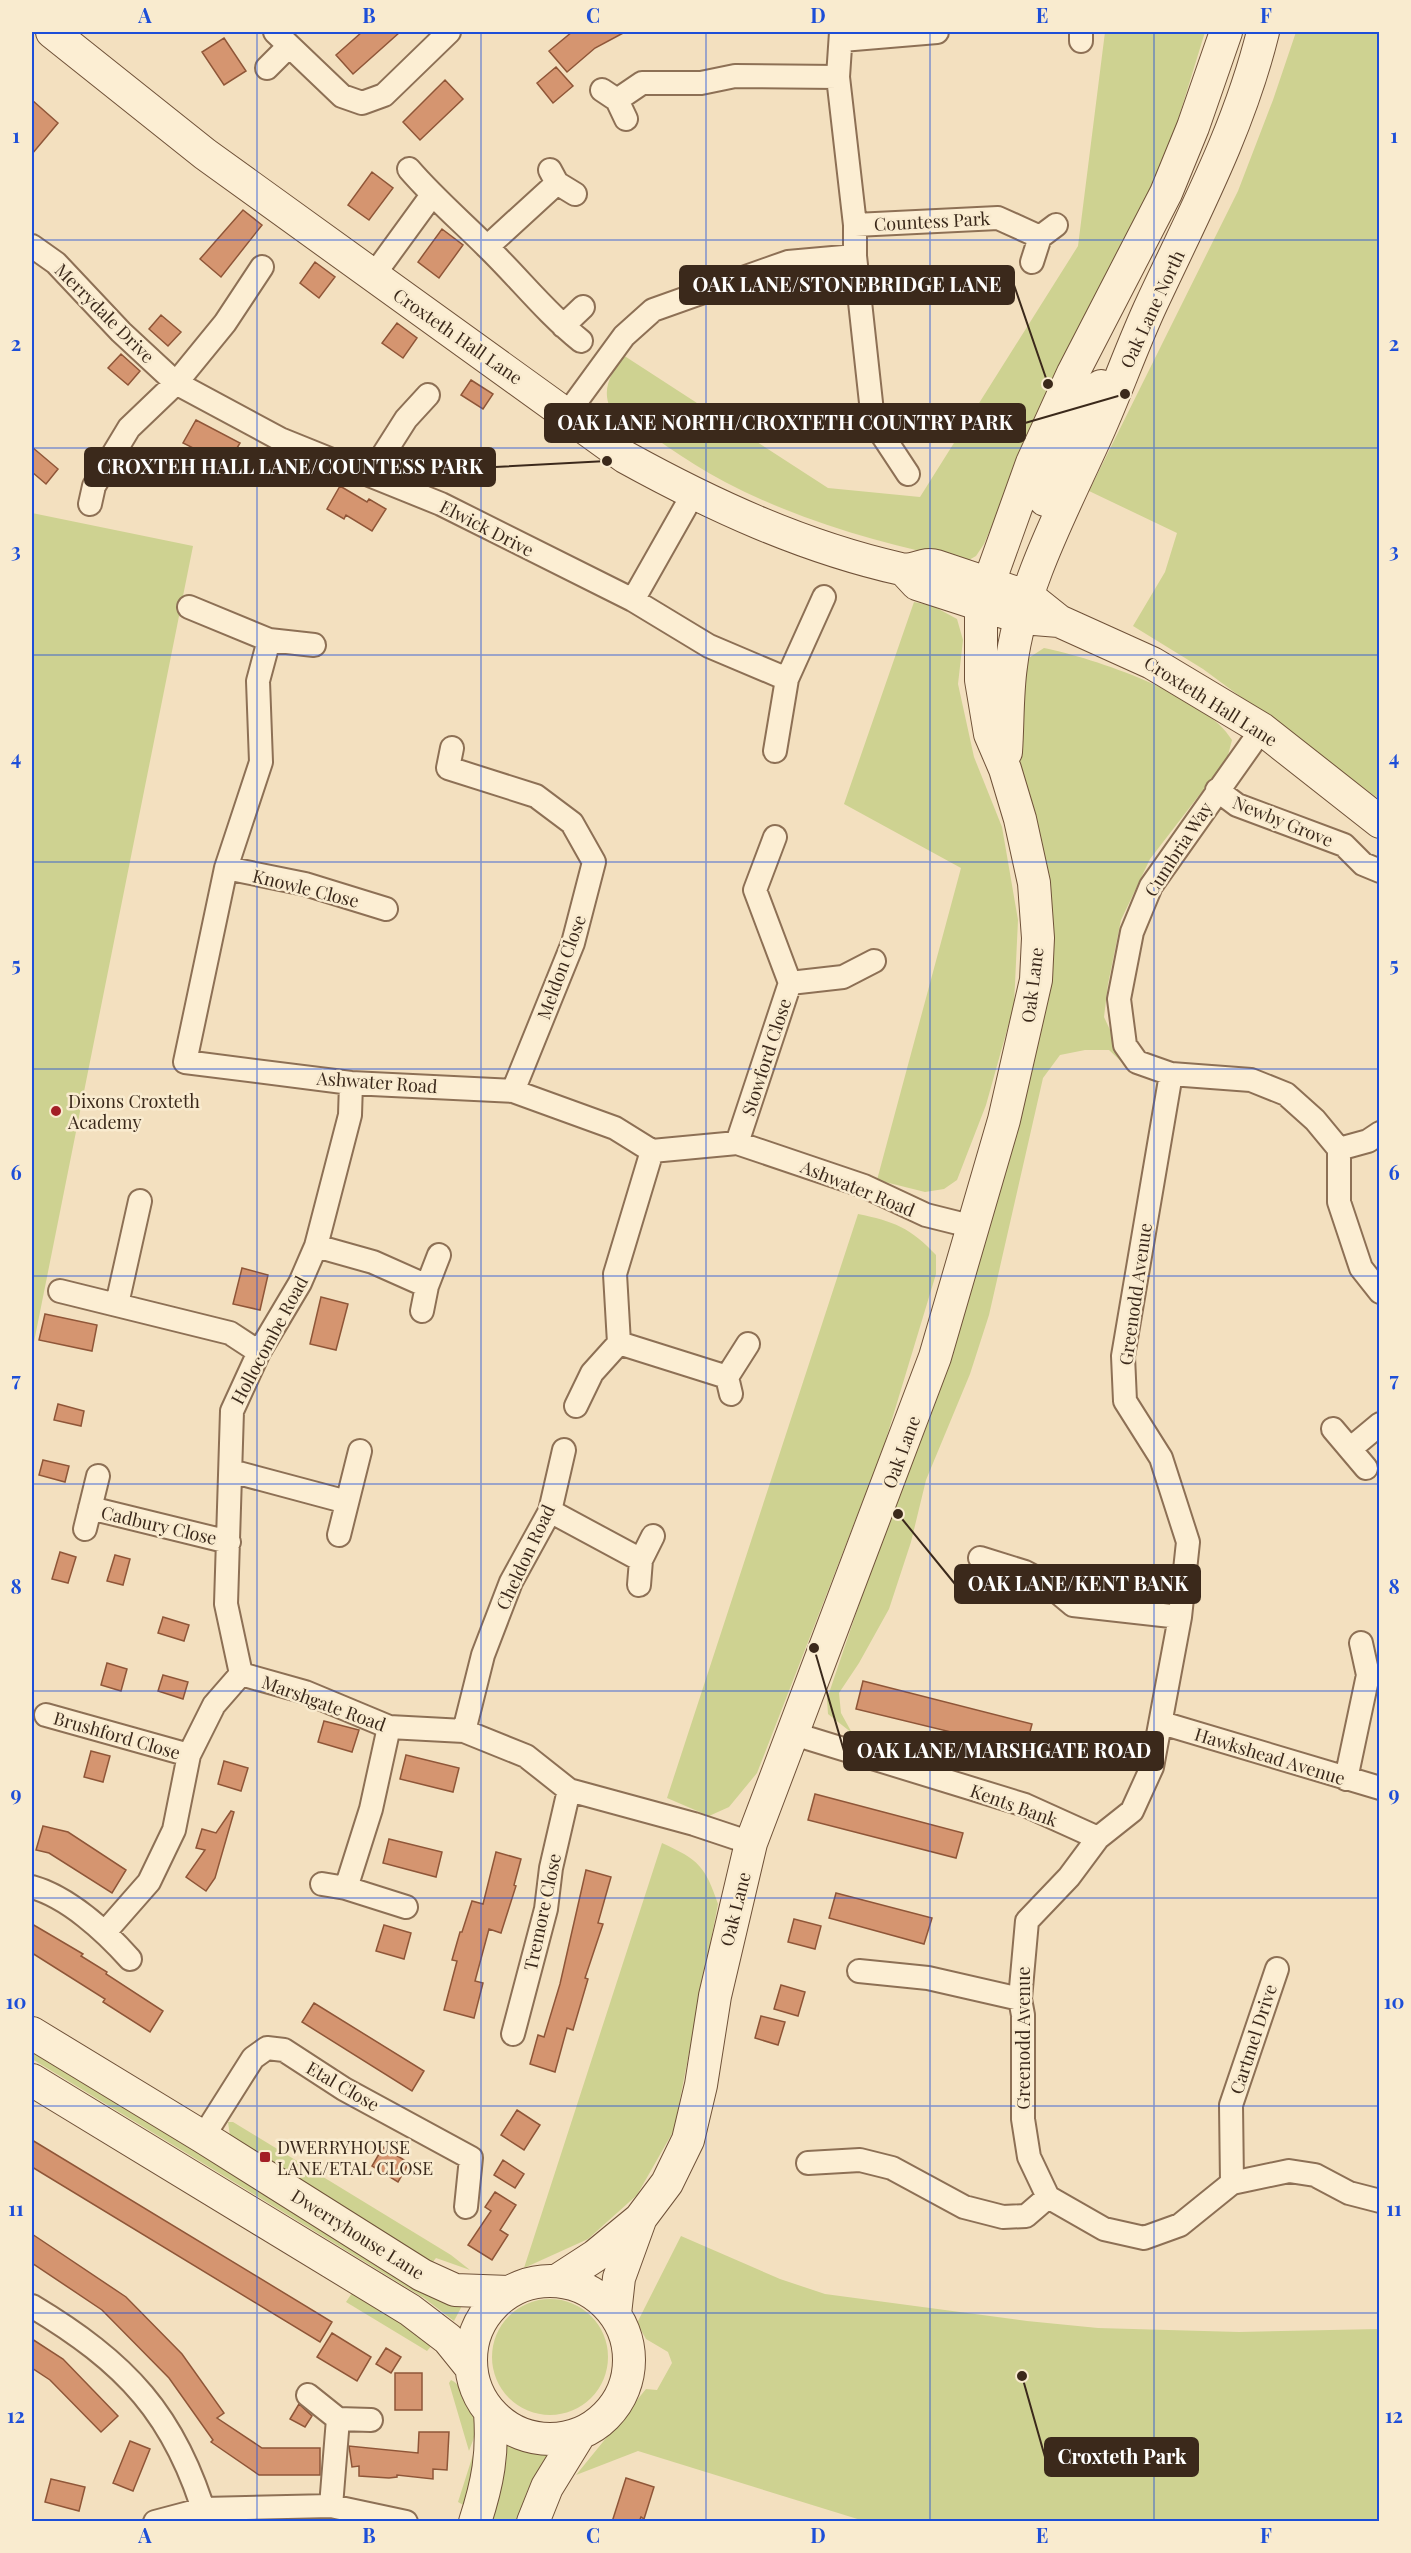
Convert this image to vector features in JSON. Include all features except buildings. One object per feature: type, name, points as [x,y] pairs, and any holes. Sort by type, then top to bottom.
[{"type":"street","points":[[267,68],[282,39],[342,96],[362,103],[384,95],[449,32]]},
{"type":"street","name":"Countess Park","points":[[908,474],[873,421],[855,256],[855,225],[838,76],[841,36],[937,32]]},
{"type":"street","name":"Oak Lane North","points":[[1005,599],[1041,443],[1073,374],[1166,193],[1194,127],[1226,32]]},
{"type":"street","name":"Oak Lane North","points":[[1005,599],[1016,578],[1073,430],[1152,304],[1193,220],[1223,152],[1253,72],[1263,32]]},
{"type":"street","name":"Croxteth Hall Lane","points":[[59,34],[205,154],[625,457],[693,494],[816,546],[904,570],[917,584],[1005,599],[1152,663],[1262,729],[1380,822]]},
{"type":"street","points":[[615,103],[642,83],[701,83],[735,76],[838,76]]},
{"type":"street","points":[[409,169],[432,195],[487,247],[563,326],[581,341]]},
{"type":"street","points":[[487,247],[560,182]]},
{"type":"street","points":[[373,276],[432,195]]},
{"type":"street","name":"Countess Park","points":[[855,225],[998,218],[1048,231],[1032,262]]},
{"type":"street","name":"Merrydale Drive","points":[[32,246],[56,263],[121,332],[176,383]]},
{"type":"street","points":[[567,414],[624,336],[653,310],[788,262],[855,256]]},
{"type":"street","points":[[90,504],[94,486],[129,428],[176,383],[225,324],[262,267]]},
{"type":"street","points":[[563,326],[583,307]]},
{"type":"street","name":"Elwick Drive","points":[[176,383],[280,439],[441,504],[633,600],[709,646],[788,679]]},
{"type":"street","points":[[371,474],[406,419],[428,395]]},
{"type":"street","points":[[633,600],[693,494]]},
{"type":"street","points":[[775,751],[788,679],[824,597]]},
{"type":"street","name":"Oak Lane","points":[[1005,599],[1011,665],[1005,769]]},
{"type":"street","name":"Oak Lane","points":[[558,2280],[595,2256],[640,2219],[667,2183],[688,2140],[701,2085],[718,1985],[751,1843],[791,1733],[844,1604],[935,1358],[974,1227],[1024,1038],[1036,980],[1038,938],[1034,883],[1020,819],[1005,769],[990,734],[981,680],[1005,599]]},
{"type":"street","points":[[189,607],[269,640],[314,645]]},
{"type":"street","name":"Ashwater Road","points":[[269,640],[258,681],[261,762],[226,868],[185,1062],[351,1083],[513,1091],[615,1128],[652,1151],[737,1143],[864,1186],[926,1215],[974,1227]]},
{"type":"street","name":"Cumbria Way","points":[[1262,729],[1151,886],[1132,932],[1119,999],[1125,1045],[1137,1062],[1171,1074],[1251,1080],[1286,1094],[1315,1120],[1339,1149]]},
{"type":"street","name":"Meldon Close","points":[[452,748],[448,768],[536,796],[572,823],[594,862],[573,943],[513,1091]]},
{"type":"street","name":"Newby Grove","points":[[1217,790],[1237,805],[1344,845],[1363,864],[1380,871]]},
{"type":"street","name":"Stowford Close","points":[[737,1143],[790,983],[754,890],[775,837]]},
{"type":"street","name":"Knowle Close","points":[[226,868],[305,884],[386,909]]},
{"type":"street","points":[[790,983],[843,977],[874,961]]},
{"type":"street","name":"Greenodd Avenue","points":[[1048,2197],[1029,2157],[1023,2119],[1023,2015],[1020,1999],[1027,1921],[1069,1877],[1098,1838],[1132,1811],[1152,1767],[1180,1617],[1188,1542],[1161,1458],[1125,1401],[1123,1356],[1171,1074]]},
{"type":"street","name":"Hollocombe Road","points":[[241,1674],[226,1605],[232,1411],[259,1353],[300,1283],[316,1246],[350,1115],[351,1083]]},
{"type":"street","points":[[1380,1133],[1368,1141],[1339,1149],[1339,1202],[1361,1268],[1380,1292]]},
{"type":"street","points":[[576,1406],[592,1373],[620,1343],[615,1274],[652,1151]]},
{"type":"street","points":[[117,1304],[140,1201]]},
{"type":"street","points":[[316,1246],[373,1262],[427,1286]]},
{"type":"street","points":[[422,1311],[427,1286],[439,1255]]},
{"type":"street","points":[[60,1291],[230,1333],[259,1353]]},
{"type":"street","points":[[620,1343],[729,1386],[747,1344]]},
{"type":"street","points":[[1350,1449],[1380,1424]]},
{"type":"street","points":[[1333,1429],[1366,1468]]},
{"type":"street","name":"Cheldon Road","points":[[464,1731],[483,1655],[511,1582],[550,1511],[564,1450]]},
{"type":"street","points":[[339,1535],[360,1451]]},
{"type":"street","points":[[231,1471],[347,1502]]},
{"type":"street","name":"Cadbury Close","points":[[98,1476],[87,1519],[229,1542]]},
{"type":"street","points":[[550,1511],[641,1560]]},
{"type":"street","points":[[639,1585],[641,1560],[653,1536]]},
{"type":"street","points":[[980,1558],[1048,1584],[1073,1605],[1180,1617]]},
{"type":"street","points":[[1346,1779],[1368,1675],[1361,1643]]},
{"type":"street","name":"Marshgate Road","points":[[106,1931],[149,1882],[174,1830],[189,1755],[214,1705],[241,1674],[305,1692],[389,1727],[464,1731],[526,1756],[569,1790],[694,1824],[751,1843]]},
{"type":"street","name":"Brushford Close","points":[[46,1714],[189,1755]]},
{"type":"street","name":"Hawkshead Avenue","points":[[1162,1723],[1380,1788]]},
{"type":"street","points":[[346,1888],[371,1809],[389,1727]]},
{"type":"street","name":"Kents Bank","points":[[791,1733],[1025,1805],[1098,1838]]},
{"type":"street","name":"Tremore Close","points":[[513,2034],[546,1909],[551,1868],[569,1790]]},
{"type":"street","points":[[322,1884],[346,1888],[406,1907]]},
{"type":"street","points":[[32,1887],[44,1890],[106,1931],[130,1959]]},
{"type":"street","name":"Cartmel Drive","points":[[1232,2182],[1231,2105],[1277,1969]]},
{"type":"street","points":[[859,1971],[928,1978],[1020,1999]]},
{"type":"street","name":"Dwerryhouse Lane","points":[[32,2033],[422,2275],[455,2290],[509,2292]]},
{"type":"street","name":"Etal Close","points":[[203,2137],[253,2058],[267,2048],[284,2050],[344,2089],[471,2158],[466,2207]]},
{"type":"street","name":"Dwerryhouse Lane","points":[[32,2080],[410,2310],[448,2339],[469,2365]]},
{"type":"street","points":[[808,2163],[860,2160],[892,2168],[964,2207],[1003,2217],[1026,2216],[1048,2197],[1104,2229],[1144,2238],[1180,2225],[1232,2182],[1289,2171],[1316,2175],[1349,2193],[1380,2201]]},
{"type":"street","name":"Oak Lane","points":[[615,2314],[619,2278],[640,2219]]},
{"type":"street","points":[[533,2522],[548,2487],[579,2435],[604,2418],[620,2398],[628,2367],[626,2339],[615,2314],[599,2298],[575,2285],[558,2280],[531,2283],[509,2292],[491,2307],[478,2327],[469,2365],[476,2388],[490,2412],[508,2427],[533,2438],[579,2435]]},
{"type":"street","points":[[32,2306],[77,2334],[125,2372],[167,2425],[206,2515]]},
{"type":"street","points":[[308,2395],[338,2419],[371,2420]]},
{"type":"street","points":[[475,2522],[487,2484],[493,2446],[490,2412]]},
{"type":"street","points":[[331,2506],[338,2419]]},
{"type":"street","points":[[155,2522],[206,2515],[331,2506],[406,2522]]},
{"type":"green space","points":[[1105,32],[1205,32],[1166,159],[1037,420],[984,544],[976,556],[967,561],[905,547],[843,530],[783,509],[710,474],[610,408],[607,393],[609,380],[623,355],[828,488],[920,497],[1078,246]]},
{"type":"green space","points":[[1296,32],[1379,32],[1379,799],[1203,669],[1133,626],[1165,572],[1177,533],[1089,491],[1238,191]]},
{"type":"green space","points":[[32,513],[193,546],[32,1352]]},
{"type":"green space","points":[[914,602],[933,606],[957,619],[963,640],[958,684],[974,757],[1002,827],[1018,920],[1014,1005],[986,1105],[957,1180],[944,1189],[925,1192],[877,1180],[961,868],[844,804]]},
{"type":"green space","points":[[1044,648],[1091,660],[1174,694],[1199,708],[1219,724],[1232,740],[1227,759],[1150,859],[1121,920],[1104,1017],[1127,1067],[1109,1050],[1085,1050],[1060,1055],[1043,1078],[989,1315],[970,1374],[926,1480],[911,1542],[889,1609],[859,1663],[839,1693],[841,1713],[852,1733],[828,1714],[827,1699],[866,1584],[930,1417],[991,1224],[1035,1058],[1048,986],[1051,903],[1024,793],[1016,728],[1027,659]]},
{"type":"green space","points":[[858,1214],[901,1227],[918,1238],[936,1255],[936,1274],[883,1449],[757,1773],[729,1807],[709,1816],[667,1798]]},
{"type":"green space","points":[[662,1843],[685,1854],[699,1866],[709,1881],[718,1904],[674,2130],[637,2195],[588,2239],[524,2268]]},
{"type":"green space","points":[[32,2044],[464,2302],[454,2321],[424,2298],[32,2059]]},
{"type":"green space","points":[[228,2122],[233,2122],[451,2255],[470,2270],[436,2258],[432,2263],[230,2136]]},
{"type":"green space","points":[[681,2236],[780,2279],[825,2294],[1027,2321],[1098,2328],[1239,2332],[1379,2329],[1379,2521],[864,2521],[638,2451],[576,2475],[646,2389],[657,2390],[672,2363],[668,2352],[646,2339],[637,2323]]},
{"type":"green space","points":[[357,2291],[433,2344],[427,2351],[346,2302],[352,2293]]},
{"type":"green space","points":[[550,2299],[572,2304],[591,2316],[603,2335],[608,2357],[603,2379],[591,2398],[572,2410],[550,2415],[528,2410],[509,2398],[497,2379],[492,2357],[497,2335],[509,2316],[528,2304]]},
{"type":"green space","points":[[451,2380],[465,2395],[474,2418],[475,2432],[469,2451],[449,2383]]},
{"type":"green space","points":[[507,2435],[534,2445],[557,2447],[528,2489],[516,2521],[489,2522],[506,2463]]},
{"type":"green space","points":[[478,2439],[467,2507],[458,2502]]},
{"type":"place","name":"OAK LANE/STONEBRIDGE LANE","points":[[1048,384]]},
{"type":"place","name":"OAK LANE NORTH/CROXTETH COUNTRY PARK","points":[[1125,394]]},
{"type":"place","name":"CROXTEH HALL LANE/COUNTESS PARK","points":[[607,461]]},
{"type":"place","name":"Dixons Croxteth Academy","points":[[56,1111]]},
{"type":"place","name":"OAK LANE/KENT BANK","points":[[898,1514]]},
{"type":"place","name":"OAK LANE/MARSHGATE ROAD","points":[[814,1648]]},
{"type":"place","name":"DWERRYHOUSE LANE/ETAL CLOSE","points":[[265,2157]]},
{"type":"place","name":"Croxteth Park","points":[[1022,2376]]}]
